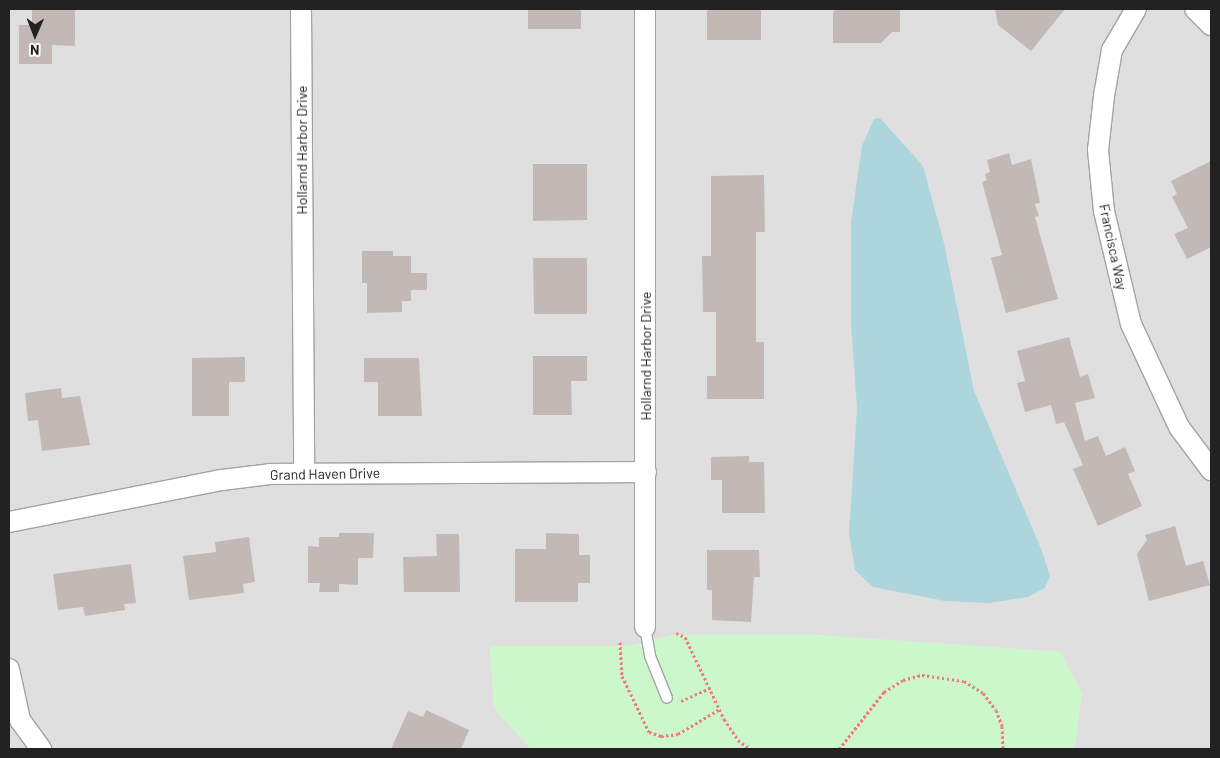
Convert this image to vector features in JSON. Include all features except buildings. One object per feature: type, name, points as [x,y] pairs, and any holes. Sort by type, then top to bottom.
[{"type":"street","name":"Hollarnd Harbor Drive","points":[[301,9],[304,472]]},
{"type":"street","name":"Hollarnd Harbor Drive","points":[[645,9],[645,627]]},
{"type":"street","name":"Francisca Way","points":[[1136,9],[1112,50],[1104,96],[1098,150],[1104,211],[1131,324],[1179,427],[1211,470]]},
{"type":"street","points":[[1195,9],[1211,25]]},
{"type":"street","name":"Grand Haven Drive","points":[[9,522],[222,480],[304,472],[646,472]]},
{"type":"street","points":[[9,669],[20,720],[41,749]]},
{"type":"lane","name":"Hollarnd Harbor Drive","points":[[645,627],[650,656],[668,698]]},
{"type":"path","points":[[676,633],[685,637],[738,740],[750,749]]},
{"type":"path","points":[[838,749],[884,692],[903,680],[922,675],[964,681],[983,693],[996,710],[1002,726],[1003,749]]},
{"type":"path","points":[[668,698],[684,701],[710,688]]},
{"type":"shaded area","points":[[9,9],[1211,9],[1211,749],[1074,749],[1082,693],[1059,652],[816,635],[673,635],[630,646],[490,646],[494,708],[531,749],[9,749]]},
{"type":"green space","points":[[673,635],[816,635],[1060,652],[1082,693],[1074,749],[531,749],[494,708],[490,646],[630,646]]},
{"type":"water","points":[[880,118],[923,166],[944,243],[974,391],[1042,551],[1050,576],[1045,588],[1028,597],[989,603],[945,601],[873,587],[855,570],[849,533],[857,408],[851,324],[851,222],[862,146],[874,119]]}]
